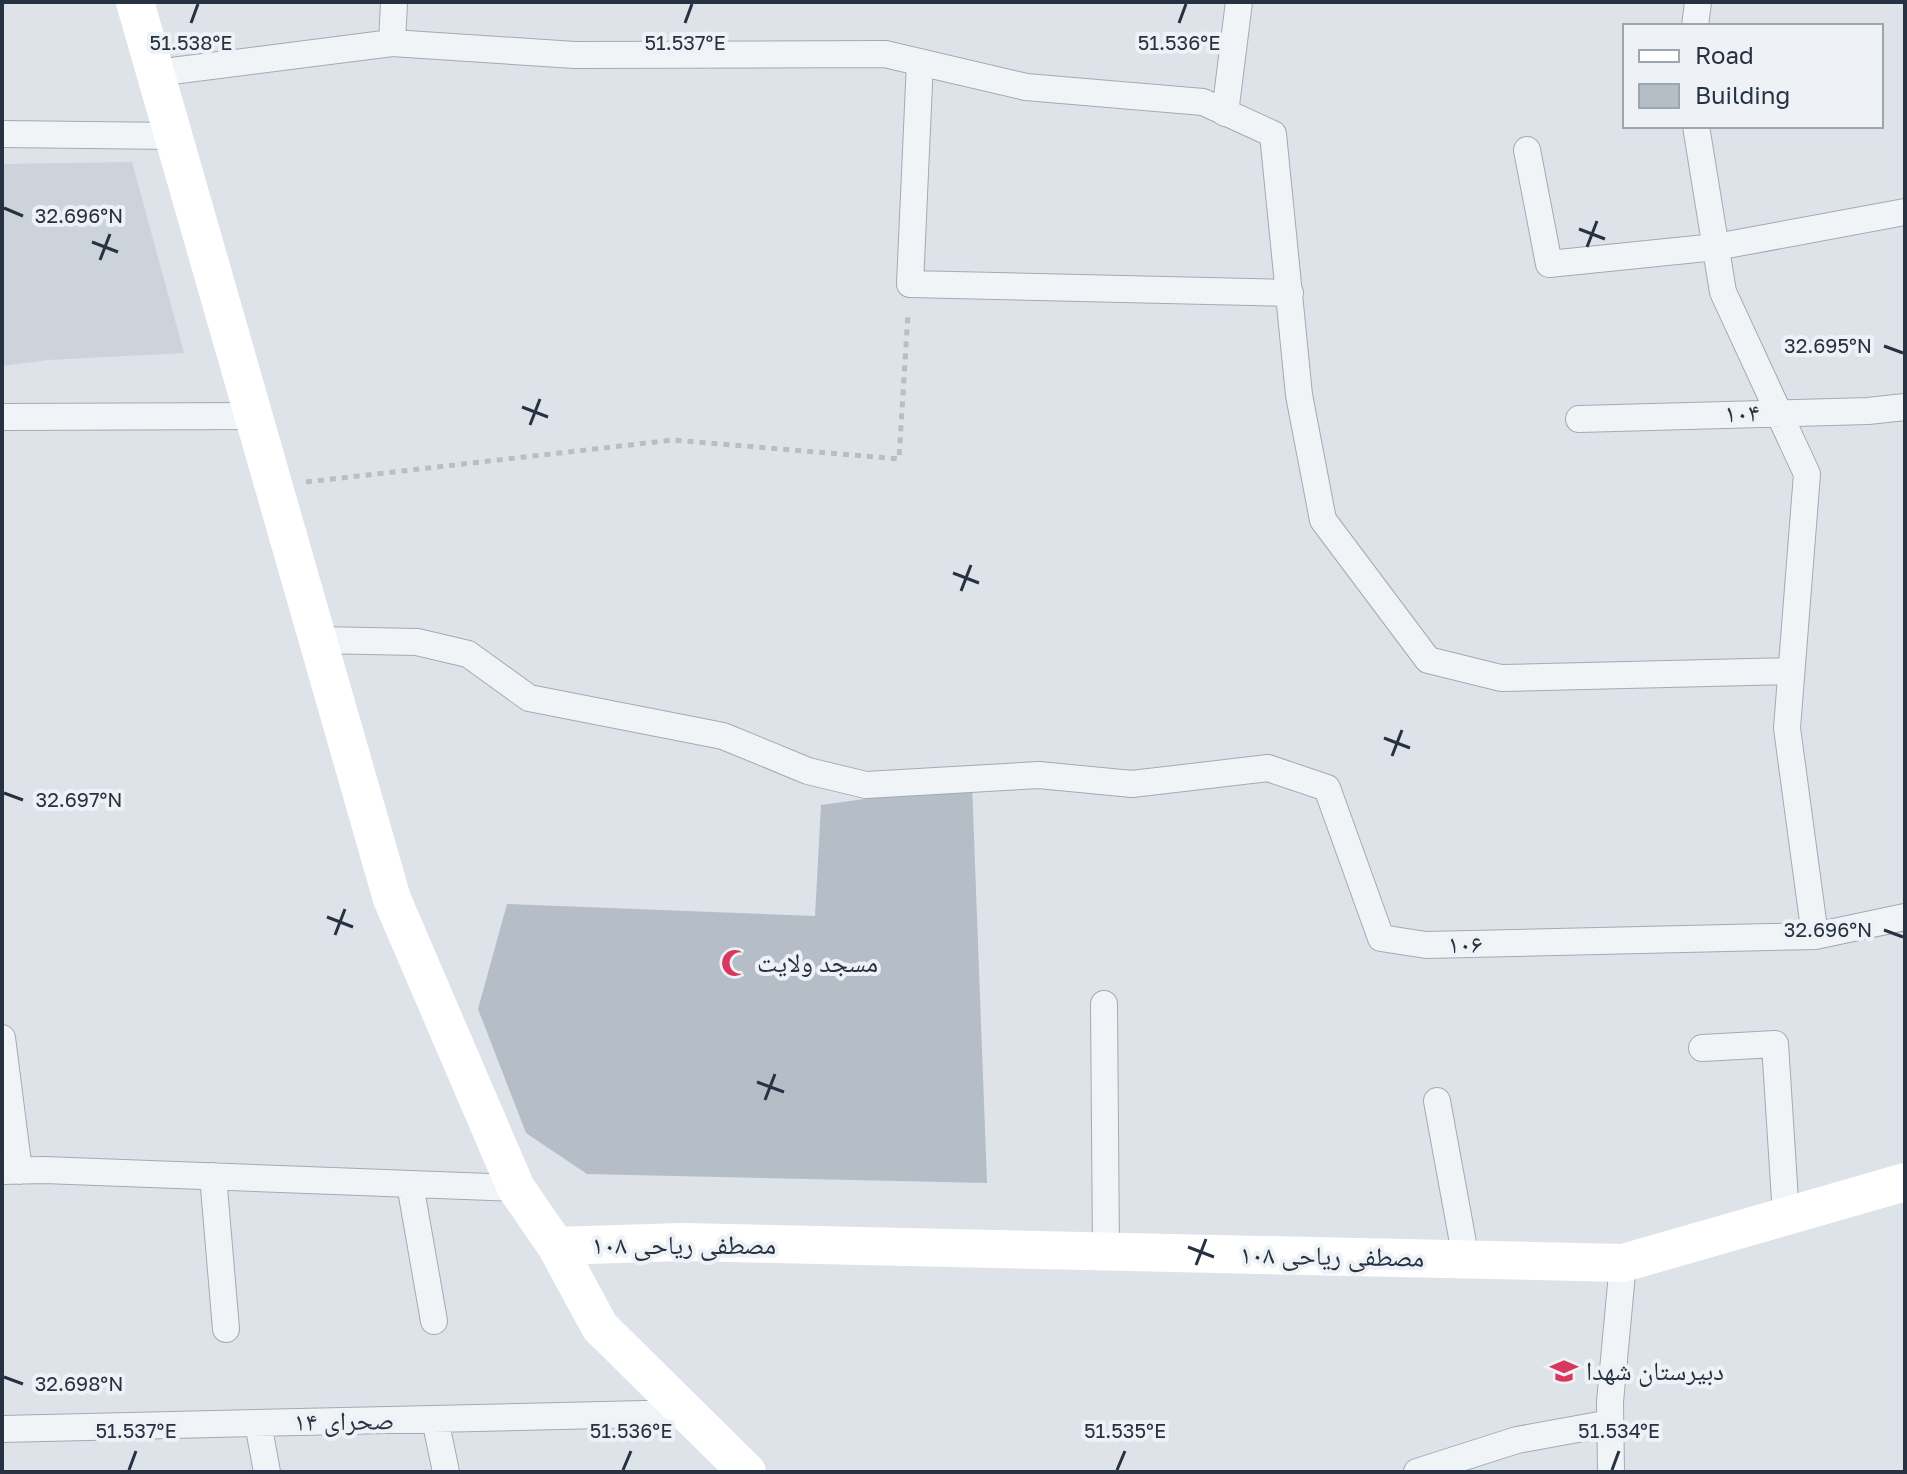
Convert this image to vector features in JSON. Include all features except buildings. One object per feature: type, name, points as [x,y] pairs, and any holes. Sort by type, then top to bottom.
[{"type":"street","points":[[135,2],[392,899],[516,1188],[556,1246],[600,1327],[747,1472]]},
{"type":"street","points":[[392,43],[394,2]]},
{"type":"street","points":[[1225,113],[1239,2]]},
{"type":"street","points":[[1695,24],[1698,2]]},
{"type":"street","points":[[156,73],[392,43],[575,55],[885,54],[1026,87],[1203,102],[1273,134],[1299,395],[1323,520],[1428,660],[1501,678],[1791,671]]},
{"type":"street","points":[[920,62],[910,284],[1290,293]]},
{"type":"street","points":[[1696,128],[1723,292],[1807,474],[1787,728],[1815,936]]},
{"type":"street","points":[[2,134],[174,136]]},
{"type":"street","points":[[1527,150],[1549,264],[1716,247],[1905,212]]},
{"type":"street","name":"۱۰۴","points":[[1579,419],[1778,411],[1868,411],[1905,407]]},
{"type":"street","points":[[2,417],[254,416]]},
{"type":"street","name":"۱۰۶","points":[[318,640],[417,642],[468,654],[529,698],[723,736],[808,771],[866,785],[1039,775],[1132,784],[1268,768],[1327,788],[1381,938],[1426,945],[1815,936],[1905,917]]},
{"type":"street","points":[[1104,1004],[1106,1251]]},
{"type":"street","points":[[2,1038],[11,1171],[516,1188]]},
{"type":"street","points":[[1702,1048],[1775,1044],[1786,1216]]},
{"type":"street","points":[[1437,1101],[1466,1259]]},
{"type":"street","points":[[213,1176],[226,1329]]},
{"type":"street","name":"مصطفی ریاحی ۱۰۸","points":[[556,1246],[682,1242],[1623,1263],[1905,1182]]},
{"type":"street","points":[[410,1184],[434,1321]]},
{"type":"street","points":[[1611,1472],[1610,1423],[1623,1263]]},
{"type":"street","name":"صحرای ۱۴","points":[[2,1429],[687,1413]]},
{"type":"street","points":[[435,1419],[446,1472]]},
{"type":"street","points":[[258,1423],[267,1472]]},
{"type":"street","points":[[1417,1472],[1517,1440],[1610,1423]]},
{"type":"path","points":[[274,486],[673,440],[899,459],[910,284]]},
{"type":"shaded area","points":[[132,162],[184,353],[48,360],[2,366],[2,164]]},
{"type":"place","name":"مسجد ولایت","points":[[735,963]]},
{"type":"place","name":"دبیرستان شهدا","points":[[1564,1371]]}]
